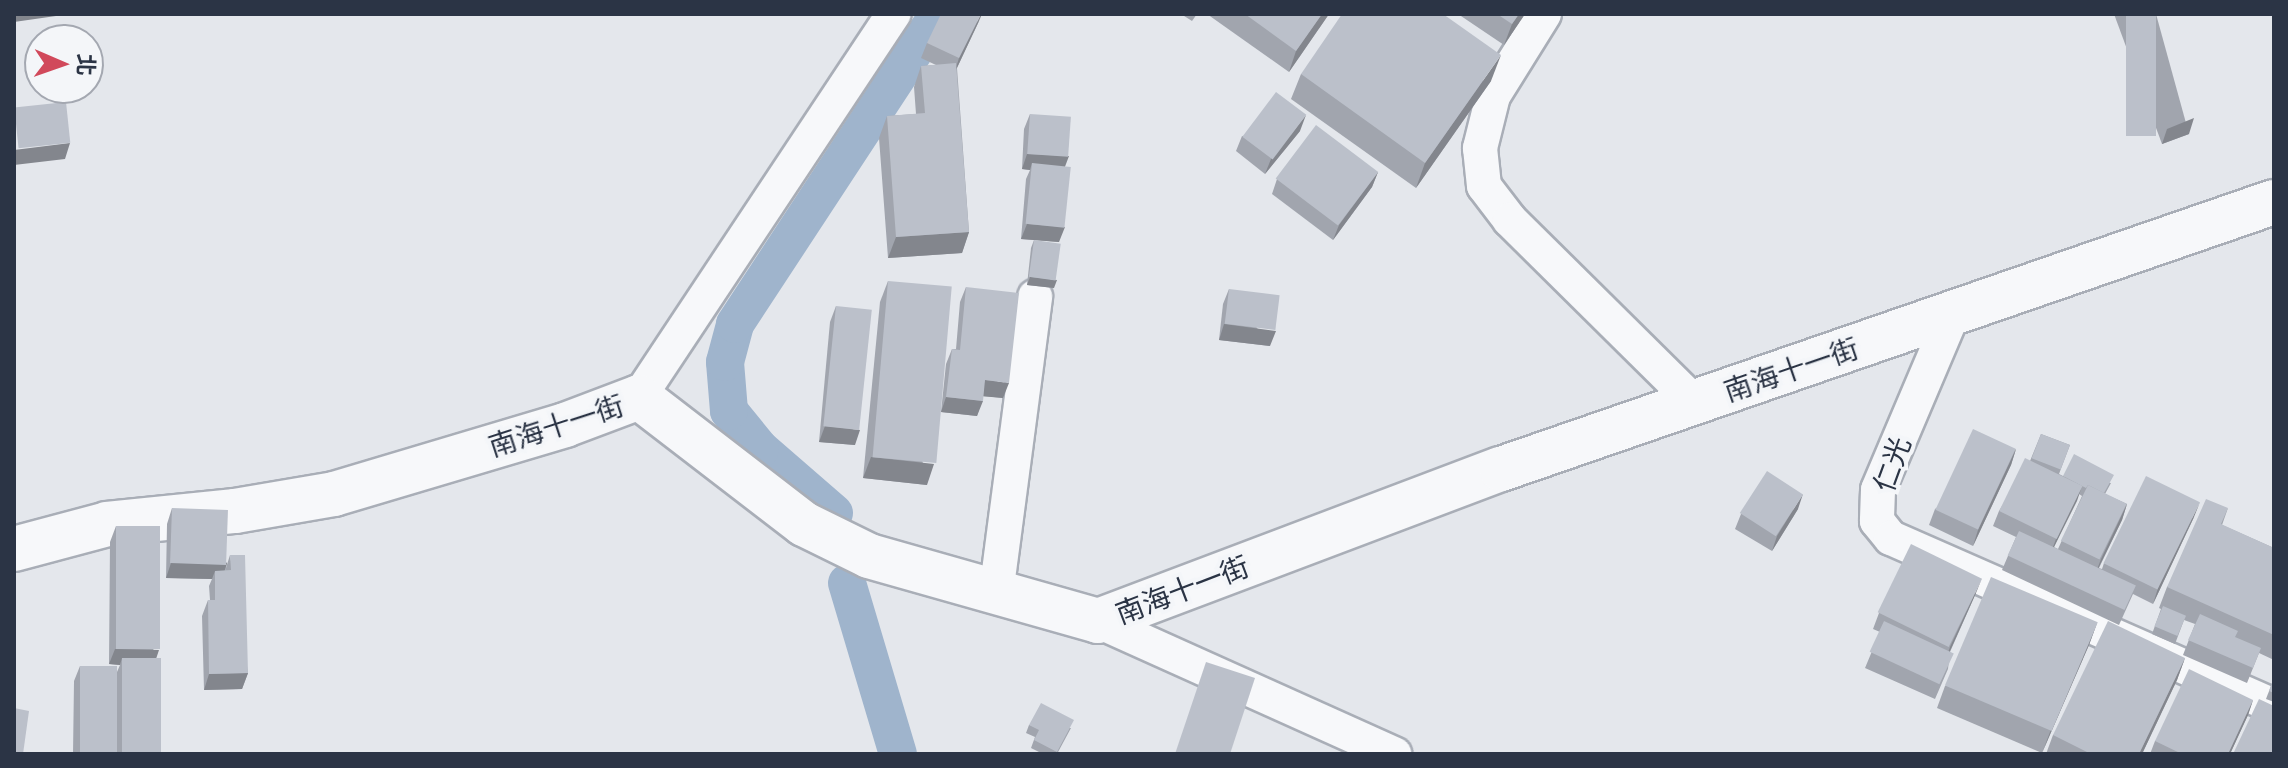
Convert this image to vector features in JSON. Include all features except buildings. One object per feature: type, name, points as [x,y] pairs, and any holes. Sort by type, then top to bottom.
[{"type":"street","points":[[639,397],[893,14]]},
{"type":"street","points":[[1544,14],[1490,66],[1480,148],[1484,186],[1510,220],[1694,402]]},
{"type":"street","name":"南海十一街","points":[[14,549],[107,524],[235,511],[334,494],[565,425],[639,397],[804,524],[869,556],[1098,621],[1694,402],[2274,202]]},
{"type":"street","points":[[996,594],[1035,297]]},
{"type":"street","name":"仁光","points":[[1953,313],[1878,490],[1877,521],[1891,538],[2274,706]]},
{"type":"street","points":[[1098,621],[1394,754]]},
{"type":"waterway","points":[[834,513],[760,449],[729,411],[725,362],[735,324],[939,14]]},
{"type":"waterway","points":[[847,583],[898,754]]}]
